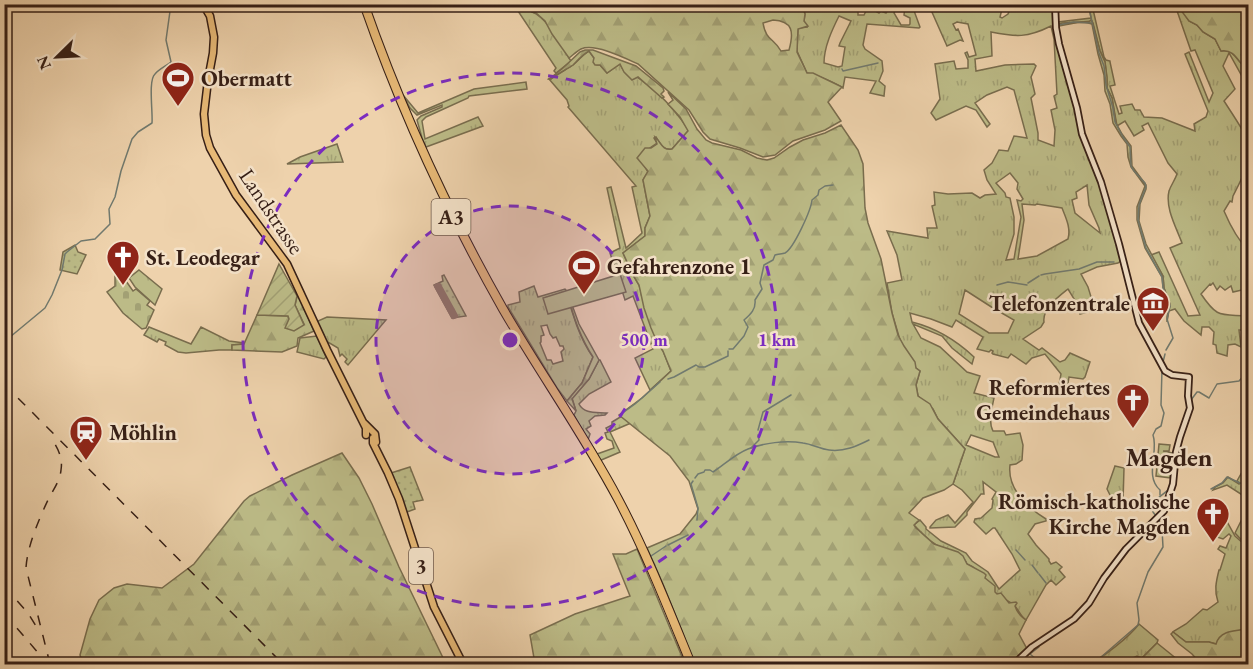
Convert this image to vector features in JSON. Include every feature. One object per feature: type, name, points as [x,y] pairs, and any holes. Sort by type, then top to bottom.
[{"type":"highway","name":"A3","points":[[362,4],[404,108],[452,213],[502,307],[601,468],[636,534],[656,578],[689,664]]},
{"type":"main road","name":"Landstrasse","points":[[203,4],[210,16],[214,37],[204,114],[210,148],[236,195],[287,264],[378,452]]},
{"type":"main road","points":[[1014,664],[1036,644],[1074,619],[1126,549],[1164,511],[1173,480],[1178,443],[1190,410],[1189,377],[1172,375],[1162,367],[1138,321],[1101,182],[1083,140],[1077,108],[1060,51],[1055,4]]},
{"type":"main road","points":[[362,420],[375,434],[378,452]]},
{"type":"main road","name":"3","points":[[378,452],[399,499],[434,607],[463,664]]},
{"type":"green space","points":[[514,5],[528,5],[532,12],[543,19],[571,61],[556,73],[554,71],[556,68]]},
{"type":"green space","points":[[528,5],[802,5],[805,14],[804,21],[808,26],[798,29],[797,52],[807,73],[813,73],[842,87],[828,102],[841,121],[825,130],[793,141],[775,155],[763,157],[710,139],[689,110],[638,64],[594,48],[581,49],[569,58],[545,21],[532,12]],"holes":[[[773,20],[788,25],[790,29],[789,50],[781,51],[764,29],[763,23]]]},
{"type":"green space","points":[[802,5],[858,5],[858,15],[864,15],[868,7],[879,13],[881,11],[886,13],[891,5],[896,5],[894,13],[901,25],[909,25],[910,18],[904,15],[904,5],[999,5],[1002,9],[1000,17],[1002,18],[1008,14],[1012,5],[1054,5],[1055,25],[1082,137],[1096,170],[1122,260],[1081,274],[1088,287],[1095,310],[1080,314],[1068,289],[1048,308],[1041,327],[1023,339],[1039,350],[1042,348],[1060,362],[1065,360],[1070,353],[1090,362],[1085,377],[1083,379],[1069,377],[1067,389],[1059,385],[1061,374],[1045,354],[1032,358],[1026,364],[1011,354],[1008,358],[993,354],[991,350],[989,352],[977,349],[983,337],[956,320],[952,327],[910,313],[912,322],[945,335],[974,357],[972,364],[952,348],[942,336],[913,324],[921,338],[940,347],[967,372],[980,376],[974,393],[994,398],[991,410],[993,431],[1004,431],[1006,435],[1020,433],[1023,445],[1022,460],[1010,465],[1012,482],[1020,497],[1046,519],[1046,521],[1035,524],[1028,534],[1051,564],[1056,562],[1062,567],[1059,570],[1065,577],[1056,585],[1051,580],[1046,585],[1026,620],[1014,605],[994,592],[979,572],[967,564],[961,556],[932,542],[914,525],[920,520],[926,529],[941,541],[966,553],[972,561],[988,572],[999,589],[1020,570],[995,528],[986,534],[974,522],[992,508],[992,499],[996,492],[983,482],[984,494],[981,494],[967,515],[955,527],[930,528],[936,520],[948,515],[955,523],[973,502],[953,484],[965,449],[938,419],[933,409],[918,396],[916,385],[920,371],[900,340],[887,283],[902,280],[897,255],[887,231],[928,238],[927,228],[937,228],[932,206],[935,205],[934,192],[972,193],[980,198],[996,194],[984,170],[992,163],[999,150],[1008,151],[1014,136],[1027,138],[1014,90],[1007,87],[975,103],[990,124],[987,127],[976,110],[966,106],[936,120],[931,113],[940,99],[935,64],[954,61],[956,69],[968,68],[965,53],[967,52],[969,57],[976,55],[968,24],[957,22],[953,24],[963,41],[960,40],[947,46],[931,10],[914,7],[919,28],[867,24],[863,45],[882,61],[883,71],[879,81],[885,86],[884,96],[870,93],[876,81],[845,77],[843,88],[807,73],[797,51],[798,28],[807,27],[804,21],[805,14]],"holes":[[[839,16],[851,21],[839,46],[845,47],[842,66],[824,63],[831,33]],[[1051,26],[1054,39],[1057,94],[1054,96],[1057,108],[1051,110],[1055,130],[1054,146],[1038,140],[1031,98],[1035,94],[1031,77],[1036,66],[1034,64],[1005,65],[976,71],[975,59],[992,56],[991,32],[1015,35],[1035,33]],[[1010,173],[1018,183],[1017,189],[1023,199],[1017,200],[1021,217],[1014,259],[1006,260],[1014,234],[1014,217],[1010,198],[1006,197],[996,183]],[[1087,185],[1089,205],[1100,233],[1075,213],[1072,200],[1077,198],[1076,192]],[[1022,204],[1062,208],[1068,227],[1068,239],[1037,256],[1018,259],[1024,220]],[[965,290],[1014,320],[1008,333],[989,333],[959,314]],[[971,435],[993,442],[999,457],[966,445]]]},
{"type":"green space","points":[[1089,5],[1092,5],[1104,57],[1110,61],[1115,85],[1110,86],[1119,114],[1122,113],[1120,106],[1132,104],[1135,110],[1140,110],[1144,117],[1162,118],[1195,131],[1194,124],[1206,117],[1208,111],[1185,54],[1189,52],[1209,102],[1213,93],[1195,50],[1191,51],[1175,5],[1180,7],[1189,21],[1215,39],[1221,51],[1230,52],[1248,69],[1248,87],[1229,53],[1223,66],[1235,89],[1224,101],[1245,134],[1249,149],[1247,163],[1232,202],[1230,201],[1224,211],[1234,232],[1248,250],[1248,292],[1246,289],[1233,292],[1231,286],[1225,290],[1220,286],[1217,290],[1213,283],[1201,294],[1220,314],[1248,316],[1248,343],[1245,330],[1239,330],[1241,347],[1235,344],[1228,345],[1227,356],[1217,353],[1216,345],[1213,344],[1214,332],[1209,327],[1202,327],[1201,335],[1184,321],[1175,309],[1169,311],[1170,304],[1164,288],[1163,276],[1151,255],[1159,252],[1188,316],[1200,315],[1170,248],[1182,243],[1168,204],[1169,191],[1177,174],[1168,163],[1148,123],[1142,126],[1144,130],[1134,136],[1125,121],[1117,126],[1112,98],[1107,88],[1105,62],[1092,21],[1058,24],[1058,22],[1091,18]]},
{"type":"green space","points":[[1177,5],[1248,5],[1248,69],[1232,53],[1221,51],[1215,39],[1189,21]]},
{"type":"green space","points":[[1091,20],[1093,23],[1105,62],[1107,88],[1112,98],[1116,123],[1131,146],[1132,166],[1146,185],[1140,204],[1139,221],[1146,244],[1163,276],[1164,288],[1170,304],[1167,322],[1169,304],[1163,287],[1162,277],[1145,248],[1137,220],[1137,207],[1145,186],[1131,167],[1127,144],[1113,123],[1092,24],[1082,22]]},
{"type":"green space","points":[[1078,22],[1059,26],[1062,23]]},
{"type":"green space","points":[[585,50],[593,50],[636,66],[663,88],[664,91],[661,94],[664,97],[662,98],[638,77],[632,80],[620,64],[607,73],[600,65],[595,65],[594,58],[589,51],[573,65],[549,79]]},
{"type":"green space","points":[[589,51],[597,65],[600,65],[607,73],[620,64],[622,68],[650,87],[667,102],[688,129],[672,149],[664,148],[656,137],[654,138],[657,143],[650,148],[645,167],[648,172],[643,180],[650,216],[645,228],[645,236],[623,253],[639,285],[657,342],[671,371],[650,390],[635,358],[653,349],[633,296],[625,300],[610,253],[620,248],[607,188],[611,187],[626,248],[642,233],[632,187],[636,186],[568,107],[567,100],[549,79],[573,65]]},
{"type":"green space","points":[[526,82],[527,89],[469,96],[426,117],[422,121],[425,139],[478,117],[483,126],[426,147],[417,120],[442,105],[417,115],[403,95],[418,113],[474,89]]},
{"type":"green space","points":[[668,92],[686,109],[706,140],[741,150],[757,158],[767,160],[774,158],[803,140],[841,125],[858,150],[863,164],[868,223],[881,259],[898,335],[915,362],[916,368],[920,371],[916,385],[918,396],[930,404],[938,419],[965,449],[953,484],[923,498],[909,513],[919,520],[914,525],[916,528],[934,544],[958,552],[967,564],[986,575],[985,578],[995,586],[997,594],[1001,593],[1009,603],[1017,603],[1015,606],[1017,610],[1026,620],[1019,634],[1027,649],[1013,664],[695,664],[647,548],[680,534],[698,509],[689,481],[670,456],[619,415],[642,398],[671,371],[651,328],[639,285],[623,253],[645,236],[645,228],[650,216],[643,180],[648,171],[637,158],[645,148],[651,148],[657,144],[655,137],[664,147],[672,149],[688,131],[680,117],[668,104],[673,100]]},
{"type":"green space","points":[[337,144],[343,162],[287,164],[300,157]]},
{"type":"green space","points":[[75,245],[78,252],[86,255],[77,274],[60,270],[63,252]]},
{"type":"green space","points":[[279,264],[297,296],[295,305],[304,325],[294,331],[285,328],[288,316],[257,315]]},
{"type":"green space","points":[[139,270],[162,289],[155,305],[135,287],[129,278]]},
{"type":"green space","points":[[121,274],[133,291],[136,289],[150,301],[147,305],[154,310],[146,328],[142,329],[123,313],[107,292],[115,286],[115,276]]},
{"type":"green space","name":"Gefahrenzone 1","points":[[620,274],[626,292],[548,314],[543,298]]},
{"type":"green space","points":[[444,275],[466,316],[452,318],[434,285],[443,281],[442,276]]},
{"type":"green space","points":[[534,286],[538,297],[565,289],[567,291],[577,325],[593,357],[582,383],[567,401],[508,307],[508,305],[520,302],[519,292]],"holes":[[[547,325],[553,338],[556,337],[564,349],[561,352],[563,361],[553,364],[551,360],[547,360],[540,343],[541,336],[544,335],[541,326]]]},
{"type":"green space","points":[[567,291],[579,324],[599,360],[589,379],[572,399],[576,411],[567,401],[582,383],[593,357],[577,326]]},
{"type":"green space","points":[[297,296],[314,331],[298,338],[297,346],[282,352],[232,350],[232,345],[244,344],[257,315],[288,316],[289,319],[304,324],[295,305]]},
{"type":"green space","points":[[327,317],[386,320],[348,365],[345,362],[347,359],[342,354],[340,356],[338,348],[326,341],[317,323]]},
{"type":"green space","points":[[149,327],[191,344],[201,327],[229,341],[244,344],[232,345],[232,350],[178,352],[165,345],[166,342],[159,339],[157,342],[144,335]]},
{"type":"green space","points":[[317,336],[326,357],[324,359],[297,352],[300,338]]},
{"type":"green space","points":[[599,360],[611,382],[589,394],[579,404],[587,411],[607,413],[595,416],[589,421],[591,426],[586,429],[590,434],[588,440],[597,454],[614,448],[612,441],[607,439],[606,428],[622,416],[631,423],[610,432],[620,452],[599,461],[574,415],[576,411],[572,398],[589,379]]},
{"type":"green space","points":[[1159,444],[1170,445],[1169,451],[1163,451],[1173,453],[1170,478],[1156,476]]},
{"type":"green space","points":[[342,453],[359,478],[372,504],[399,567],[446,664],[83,664],[80,655],[90,619],[99,600],[114,588],[127,584],[162,588],[194,564],[250,496]]},
{"type":"green space","points":[[1246,465],[1248,466],[1248,547],[1235,533],[1246,511],[1244,496],[1227,485],[1213,490],[1228,477],[1239,484],[1237,481]]},
{"type":"green space","points":[[1115,466],[1124,468],[1123,502],[1112,510],[1111,497],[1107,489]]},
{"type":"green space","points":[[410,467],[423,500],[413,502],[415,509],[407,512],[391,473]]},
{"type":"green space","points":[[1225,518],[1235,536],[1245,545],[1248,553],[1248,629],[1231,632],[1216,644],[1186,642],[1173,632],[1203,609],[1207,610],[1218,602],[1216,582],[1225,554],[1218,549],[1220,546],[1226,548],[1231,536],[1229,534],[1223,539],[1211,535],[1213,530],[1220,533]]},
{"type":"green space","points":[[637,549],[685,664],[535,664],[530,635],[575,614],[630,596],[613,554],[626,554]]},
{"type":"green space","points":[[1139,624],[1158,640],[1142,658],[1121,660],[1114,664],[1088,664],[1115,647]]},
{"type":"green space","points":[[1248,629],[1248,664],[1201,664],[1171,634],[1173,632],[1186,642],[1216,644],[1224,634]]},
{"type":"green space","points":[[1157,643],[1183,664],[1114,664],[1121,659],[1131,659],[1137,656],[1142,658]]},
{"type":"waterway","points":[[4,342],[45,308],[62,270],[65,254],[81,241],[95,239],[110,224],[109,209],[115,197],[132,139],[152,123],[153,77],[171,62],[166,40],[171,4]]},
{"type":"waterway","points":[[1088,4],[1115,122],[1130,147],[1131,166],[1146,187],[1139,205],[1138,220],[1146,248],[1162,277],[1163,288],[1170,306],[1167,319],[1173,338],[1166,350]]},
{"type":"waterway","points":[[1059,25],[1073,22],[1091,23]]},
{"type":"waterway","points":[[842,69],[843,71],[878,63]]},
{"type":"waterway","points":[[729,349],[733,349],[748,327],[744,320],[755,306],[755,300],[762,289],[760,283],[764,265],[773,260],[775,255],[789,250],[802,228],[812,200],[818,195],[819,190],[833,185]]},
{"type":"waterway","points":[[1041,275],[1079,269],[1097,262],[1114,262]]},
{"type":"waterway","points":[[1028,283],[1039,276]]},
{"type":"waterway","points":[[997,285],[1008,282],[1027,285]]},
{"type":"waterway","points":[[668,379],[696,365],[705,367],[728,356],[728,351]]},
{"type":"waterway","points":[[1163,362],[1165,354]]},
{"type":"waterway","points":[[1160,495],[1152,471],[1153,435],[1161,426],[1164,413],[1161,405],[1162,369]]},
{"type":"waterway","points":[[1191,400],[1197,392],[1209,398],[1217,384],[1239,381],[1248,371]]},
{"type":"waterway","points":[[624,412],[660,382]]},
{"type":"waterway","points":[[758,430],[763,412],[791,395]]},
{"type":"waterway","points":[[1039,416],[1057,411],[1066,414]]},
{"type":"waterway","points":[[1068,414],[1088,418]]},
{"type":"waterway","points":[[1029,419],[1038,416]]},
{"type":"waterway","points":[[1179,433],[1184,418]]},
{"type":"waterway","points":[[751,448],[759,440],[758,435]]},
{"type":"waterway","points":[[695,478],[705,470],[713,472],[739,454],[761,445],[796,442],[840,450],[869,440]]},
{"type":"waterway","points":[[1211,489],[1227,477],[1248,484]]},
{"type":"waterway","points":[[693,481],[691,484],[698,508],[697,520]]},
{"type":"waterway","points":[[1156,516],[1152,506],[1170,488]]},
{"type":"waterway","points":[[1087,664],[1100,658],[1138,625],[1137,603],[1148,572],[1163,547],[1159,520]]},
{"type":"waterway","points":[[668,545],[688,535]]},
{"type":"waterway","points":[[651,556],[666,546]]},
{"type":"waterway","points":[[1016,550],[1025,560]]},
{"type":"waterway","points":[[1032,565],[1038,573]]},
{"type":"waterway","points":[[1039,574],[1046,583]]},
{"type":"waterway","points":[[1039,647],[1030,654],[1042,664]]},
{"type":"taxiway","points":[[439,285],[456,316],[453,317],[436,286],[439,285]]},
{"type":"railway","points":[[4,384],[283,664]]},
{"type":"railway","points":[[50,664],[26,568],[34,533],[60,474],[61,457],[51,438]]},
{"type":"railway","points":[[4,586],[28,613],[36,626]]},
{"type":"railway","points":[[4,613],[46,662]]},
{"type":"place","name":"Obermatt","points":[[178,107]]},
{"type":"place","name":"St. Leodegar","points":[[123,286]]},
{"type":"place","name":"Gefahrenzone 1","points":[[584,295]]},
{"type":"place","name":"Telefonzentrale","points":[[1153,332]]},
{"type":"place","name":"Reformiertes Gemeindehaus","points":[[1133,429]]},
{"type":"place","name":"Möhlin","points":[[86,461]]},
{"type":"place","name":"Römisch-katholische Kirche Magden","points":[[1213,543]]},
{"type":"district","name":"Magden","points":[[1169,457]]}]
